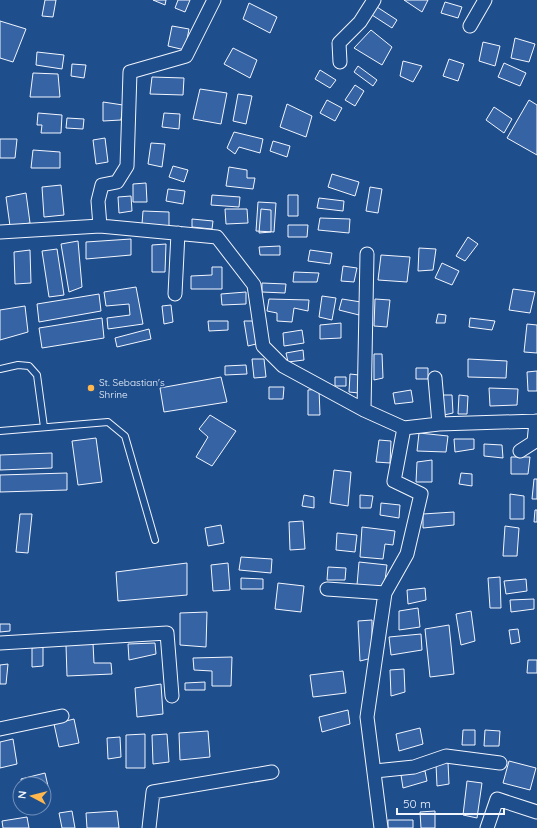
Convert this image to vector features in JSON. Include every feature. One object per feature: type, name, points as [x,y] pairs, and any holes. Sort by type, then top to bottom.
[{"type":"street","points":[[100,226],[98,201],[102,185],[117,182],[127,166],[130,72],[186,56],[214,0]]},
{"type":"street","points":[[340,62],[340,43],[360,22],[374,0]]},
{"type":"street","points":[[470,26],[485,0]]},
{"type":"street","points":[[0,232],[100,226],[217,237],[254,285],[264,346],[283,366],[364,410],[404,428],[439,424],[537,421],[534,442],[520,451]]},
{"type":"street","points":[[175,294],[178,233]]},
{"type":"street","points":[[364,410],[367,254]]},
{"type":"street","points":[[435,378],[439,424]]},
{"type":"street","points":[[382,828],[367,718],[385,593],[407,554],[421,494],[394,480],[404,428]]},
{"type":"street","points":[[327,589],[385,593]]},
{"type":"street","points":[[0,643],[167,633],[172,696]]},
{"type":"street","points":[[0,729],[62,716]]},
{"type":"street","points":[[374,771],[414,767],[446,756],[500,763]]},
{"type":"street","points":[[149,828],[153,792],[272,772]]},
{"type":"street","points":[[487,828],[497,799],[537,812]]},
{"type":"lane","points":[[0,369],[18,365],[29,366],[37,375],[44,427]]},
{"type":"lane","points":[[0,431],[108,422],[125,436],[155,540]]},
{"type":"building","points":[[45,0],[56,0],[53,17],[42,16]]},
{"type":"building","points":[[153,0],[166,0],[165,5]]},
{"type":"building","points":[[178,0],[190,0],[185,12],[175,8]]},
{"type":"building","points":[[404,0],[428,0],[422,12]]},
{"type":"building","points":[[445,2],[462,7],[458,18],[441,13]]},
{"type":"building","points":[[249,3],[277,17],[270,33],[243,19]]},
{"type":"building","points":[[377,7],[397,20],[392,28],[372,15]]},
{"type":"building","points":[[0,21],[26,29],[13,62],[0,58]]},
{"type":"building","points":[[172,26],[189,29],[185,50],[168,46]]},
{"type":"building","points":[[371,30],[392,47],[382,65],[354,48]]},
{"type":"building","points":[[515,38],[535,44],[529,62],[511,58]]},
{"type":"building","points":[[483,42],[500,46],[495,66],[479,61]]},
{"type":"building","points":[[233,48],[257,60],[250,78],[224,64]]},
{"type":"building","points":[[37,52],[64,55],[62,69],[36,65]]},
{"type":"building","points":[[449,59],[464,64],[458,81],[443,76]]},
{"type":"building","points":[[403,61],[422,66],[413,82],[400,76]]},
{"type":"building","points":[[504,63],[526,73],[520,86],[498,77]]},
{"type":"building","points":[[72,64],[86,65],[84,78],[71,76]]},
{"type":"building","points":[[358,66],[377,80],[373,86],[354,72]]},
{"type":"building","points":[[320,70],[336,80],[330,88],[315,79]]},
{"type":"building","points":[[33,73],[58,74],[60,97],[30,97]]},
{"type":"building","points":[[152,77],[184,78],[183,95],[150,94]]},
{"type":"building","points":[[355,85],[364,91],[355,106],[345,100]]},
{"type":"building","points":[[200,89],[227,93],[221,124],[193,119]]},
{"type":"building","points":[[238,94],[252,96],[246,124],[233,121]]},
{"type":"building","points":[[327,100],[342,108],[335,121],[320,113]]},
{"type":"building","points":[[529,100],[537,105],[537,155],[507,138]]},
{"type":"building","points":[[103,102],[123,105],[121,120],[103,121]]},
{"type":"building","points":[[287,104],[312,116],[306,137],[280,127]]},
{"type":"building","points":[[494,107],[512,119],[504,133],[486,120]]},
{"type":"building","points":[[38,113],[62,115],[61,133],[41,133],[42,125],[37,125]]},
{"type":"building","points":[[164,113],[180,114],[179,129],[162,127]]},
{"type":"building","points":[[67,118],[84,119],[83,129],[66,128]]},
{"type":"building","points":[[234,132],[263,139],[260,153],[239,147],[235,154],[227,148]]},
{"type":"building","points":[[105,138],[108,162],[96,164],[93,140]]},
{"type":"building","points":[[0,139],[17,139],[15,158],[0,158]]},
{"type":"building","points":[[273,141],[290,146],[287,157],[270,151]]},
{"type":"building","points":[[151,143],[165,144],[162,167],[148,164]]},
{"type":"building","points":[[33,150],[60,152],[60,168],[31,168]]},
{"type":"building","points":[[173,166],[188,170],[184,182],[169,177]]},
{"type":"building","points":[[229,167],[247,170],[247,178],[255,178],[253,189],[226,186]]},
{"type":"building","points":[[332,174],[359,182],[355,196],[328,187]]},
{"type":"building","points":[[146,183],[147,202],[133,202],[133,184]]},
{"type":"building","points":[[61,185],[64,215],[44,217],[42,187]]},
{"type":"building","points":[[370,187],[382,189],[378,213],[366,211]]},
{"type":"building","points":[[168,189],[185,191],[183,204],[166,201]]},
{"type":"building","points":[[26,193],[30,223],[10,226],[6,197]]},
{"type":"building","points":[[212,195],[240,197],[239,207],[211,205]]},
{"type":"building","points":[[288,195],[298,195],[298,216],[288,216]]},
{"type":"building","points":[[131,196],[132,211],[119,213],[118,197]]},
{"type":"building","points":[[319,198],[344,201],[343,211],[317,208]]},
{"type":"building","points":[[258,202],[276,203],[274,232],[256,231]]},
{"type":"building","points":[[225,209],[247,209],[248,223],[226,224]]},
{"type":"building","points":[[261,209],[271,210],[271,232],[259,233]]},
{"type":"building","points":[[143,211],[169,212],[169,226],[142,224]]},
{"type":"building","points":[[320,218],[350,219],[349,233],[318,230]]},
{"type":"building","points":[[192,219],[213,221],[212,229],[192,227]]},
{"type":"building","points":[[288,225],[308,225],[307,237],[288,237]]},
{"type":"building","points":[[468,237],[478,244],[465,261],[456,256]]},
{"type":"building","points":[[131,239],[131,255],[86,259],[86,242]]},
{"type":"building","points":[[78,241],[82,287],[69,292],[61,244]]},
{"type":"building","points":[[166,244],[165,272],[152,272],[152,245]]},
{"type":"building","points":[[280,246],[280,255],[260,255],[259,247]]},
{"type":"building","points":[[419,248],[436,249],[433,270],[418,271]]},
{"type":"building","points":[[57,249],[64,295],[49,297],[42,251]]},
{"type":"building","points":[[30,250],[31,283],[15,284],[14,252]]},
{"type":"building","points":[[310,250],[332,253],[330,264],[308,261]]},
{"type":"building","points":[[381,255],[410,257],[407,282],[378,280]]},
{"type":"building","points":[[442,263],[459,271],[452,285],[435,278]]},
{"type":"building","points":[[343,266],[357,268],[354,282],[341,281]]},
{"type":"building","points":[[212,267],[222,267],[222,289],[191,289],[191,276],[212,275]]},
{"type":"building","points":[[294,272],[319,273],[317,282],[293,282]]},
{"type":"building","points":[[262,283],[286,284],[285,293],[262,292]]},
{"type":"building","points":[[136,287],[143,324],[108,329],[107,318],[130,315],[129,304],[106,306],[104,292]]},
{"type":"building","points":[[513,289],[535,292],[530,313],[509,310]]},
{"type":"building","points":[[246,292],[246,304],[222,305],[221,294]]},
{"type":"building","points":[[99,294],[101,311],[39,322],[37,304]]},
{"type":"building","points":[[322,296],[336,298],[332,320],[319,317]]},
{"type":"building","points":[[269,299],[309,300],[308,311],[294,308],[292,322],[277,321],[277,313],[267,311]]},
{"type":"building","points":[[342,299],[361,302],[359,315],[339,310]]},
{"type":"building","points":[[375,299],[390,300],[387,327],[374,326]]},
{"type":"building","points":[[171,305],[173,322],[164,324],[162,306]]},
{"type":"building","points":[[25,306],[28,332],[0,340],[0,310]]},
{"type":"building","points":[[438,314],[446,315],[445,323],[436,323]]},
{"type":"building","points":[[102,318],[104,338],[42,348],[39,328]]},
{"type":"building","points":[[470,318],[495,321],[492,330],[469,327]]},
{"type":"building","points":[[208,321],[228,321],[228,330],[209,331]]},
{"type":"building","points":[[244,321],[254,321],[256,344],[248,346]]},
{"type":"building","points":[[341,323],[341,338],[320,339],[320,325]]},
{"type":"building","points":[[527,324],[537,325],[537,353],[524,352]]},
{"type":"building","points":[[149,329],[151,339],[117,347],[115,338]]},
{"type":"building","points":[[302,330],[304,343],[284,346],[283,333]]},
{"type":"building","points":[[303,350],[304,360],[288,362],[286,353]]},
{"type":"building","points":[[374,354],[382,354],[383,378],[374,380]]},
{"type":"building","points":[[252,359],[264,359],[266,377],[254,378]]},
{"type":"building","points":[[468,359],[507,361],[506,378],[468,377]]},
{"type":"building","points":[[246,365],[247,374],[225,375],[225,366]]},
{"type":"building","points":[[416,368],[428,368],[428,379],[416,379]]},
{"type":"building","points":[[537,371],[537,391],[528,391],[527,372]]},
{"type":"building","points":[[350,374],[359,375],[359,393],[349,392]]},
{"type":"building","points":[[221,377],[227,402],[164,412],[160,388]]},
{"type":"building","points":[[335,377],[346,377],[346,386],[335,386]]},
{"type":"building","points":[[269,387],[284,387],[283,399],[269,399]]},
{"type":"building","points":[[489,388],[518,389],[517,405],[490,406]]},
{"type":"building","points":[[319,389],[320,415],[308,415],[308,390]]},
{"type":"building","points":[[411,390],[413,402],[395,404],[393,393]]},
{"type":"building","points":[[443,395],[452,395],[453,413],[444,415]]},
{"type":"building","points":[[459,395],[468,396],[467,414],[458,414]]},
{"type":"building","points":[[210,415],[236,431],[212,466],[196,457],[208,437],[199,429]]},
{"type":"building","points":[[419,433],[448,436],[446,452],[417,451]]},
{"type":"building","points":[[96,438],[102,482],[78,485],[72,441]]},
{"type":"building","points":[[454,439],[474,439],[474,449],[455,452]]},
{"type":"building","points":[[379,440],[391,441],[390,463],[376,462]]},
{"type":"building","points":[[484,444],[502,445],[503,458],[484,456]]},
{"type":"building","points":[[52,453],[52,468],[0,470],[0,455]]},
{"type":"building","points":[[511,457],[530,457],[528,474],[511,474]]},
{"type":"building","points":[[432,460],[432,482],[416,482],[417,462]]},
{"type":"building","points":[[334,470],[351,472],[348,506],[330,503]]},
{"type":"building","points":[[67,473],[67,490],[0,492],[0,475]]},
{"type":"building","points":[[461,473],[472,474],[472,486],[459,484]]},
{"type":"building","points":[[534,479],[537,479],[537,499],[532,499]]},
{"type":"building","points":[[510,494],[524,496],[524,519],[510,519]]},
{"type":"building","points":[[304,495],[314,497],[314,508],[302,506]]},
{"type":"building","points":[[360,495],[373,496],[371,508],[360,508]]},
{"type":"building","points":[[381,503],[400,505],[399,518],[380,515]]},
{"type":"building","points":[[535,510],[537,510],[537,522],[534,522]]},
{"type":"building","points":[[454,512],[454,525],[423,528],[423,514]]},
{"type":"building","points":[[20,514],[32,514],[28,553],[16,552]]},
{"type":"building","points":[[303,521],[305,549],[290,550],[289,522]]},
{"type":"building","points":[[221,525],[224,543],[208,546],[205,528]]},
{"type":"building","points":[[505,526],[519,528],[517,556],[503,556]]},
{"type":"building","points":[[362,527],[395,531],[393,545],[385,544],[383,559],[360,557]]},
{"type":"building","points":[[337,533],[357,535],[355,552],[336,550]]},
{"type":"building","points":[[241,557],[272,559],[271,573],[239,570]]},
{"type":"building","points":[[359,562],[387,565],[384,588],[357,585]]},
{"type":"building","points":[[187,563],[187,595],[118,601],[116,572]]},
{"type":"building","points":[[228,563],[230,590],[213,591],[211,565]]},
{"type":"building","points":[[328,567],[346,568],[345,580],[327,580]]},
{"type":"building","points":[[500,577],[501,608],[490,608],[488,578]]},
{"type":"building","points":[[241,578],[263,579],[263,589],[241,589]]},
{"type":"building","points":[[526,579],[527,591],[506,594],[504,581]]},
{"type":"building","points":[[278,583],[304,586],[301,612],[275,609]]},
{"type":"building","points":[[425,588],[426,600],[408,604],[407,590]]},
{"type":"building","points":[[534,599],[534,609],[511,612],[510,600]]},
{"type":"building","points":[[418,608],[420,627],[399,630],[399,611]]},
{"type":"building","points":[[471,611],[475,641],[461,645],[456,614]]},
{"type":"building","points":[[207,612],[206,647],[180,645],[180,613]]},
{"type":"building","points":[[372,620],[372,658],[360,661],[358,621]]},
{"type":"building","points":[[0,624],[10,624],[10,631],[0,632]]},
{"type":"building","points":[[449,625],[454,674],[430,677],[425,629]]},
{"type":"building","points":[[518,629],[520,642],[511,644],[509,630]]},
{"type":"building","points":[[421,634],[422,650],[391,655],[389,637]]},
{"type":"building","points":[[93,643],[94,663],[111,663],[112,674],[67,676],[66,645]]},
{"type":"building","points":[[155,643],[156,654],[129,660],[128,644]]},
{"type":"building","points":[[43,647],[43,666],[32,667],[32,648]]},
{"type":"building","points":[[232,657],[231,686],[212,686],[212,671],[194,670],[193,658]]},
{"type":"building","points":[[528,660],[537,660],[537,673],[527,673]]},
{"type":"building","points":[[8,664],[6,684],[0,684],[0,665]]},
{"type":"building","points":[[404,669],[405,692],[391,696],[390,670]]},
{"type":"building","points":[[343,671],[346,693],[313,697],[310,675]]},
{"type":"building","points":[[205,682],[205,690],[185,690],[185,683]]},
{"type":"building","points":[[161,684],[163,714],[137,717],[135,688]]},
{"type":"building","points":[[348,710],[350,724],[322,732],[319,717]]},
{"type":"building","points":[[74,719],[79,743],[59,747],[54,724]]},
{"type":"building","points":[[420,728],[423,744],[399,751],[396,734]]},
{"type":"building","points":[[463,730],[475,730],[475,745],[462,745]]},
{"type":"building","points":[[485,730],[500,731],[499,746],[484,746]]},
{"type":"building","points":[[208,731],[210,757],[180,760],[179,733]]},
{"type":"building","points":[[145,734],[145,768],[126,768],[126,735]]},
{"type":"building","points":[[167,734],[169,762],[153,764],[152,735]]},
{"type":"building","points":[[120,737],[121,757],[108,759],[107,738]]},
{"type":"building","points":[[13,739],[17,764],[0,768],[0,742]]},
{"type":"building","points":[[509,761],[536,768],[530,790],[503,783]]},
{"type":"building","points":[[448,762],[449,784],[437,786],[436,764]]},
{"type":"building","points":[[425,771],[427,781],[403,788],[401,775]]},
{"type":"building","points":[[45,773],[46,776],[33,776]]},
{"type":"building","points":[[467,781],[482,783],[477,818],[463,815]]},
{"type":"building","points":[[72,811],[75,828],[62,828],[59,813]]},
{"type":"building","points":[[117,811],[119,828],[87,828],[86,813]]},
{"type":"building","points":[[435,811],[435,828],[421,828],[420,812]]},
{"type":"building","points":[[27,817],[29,828],[3,828],[2,821]]},
{"type":"building","points":[[388,820],[413,820],[413,828],[388,828]]},
{"type":"place","name":"St. Sebastian's Shrine","points":[[91,388]]}]
